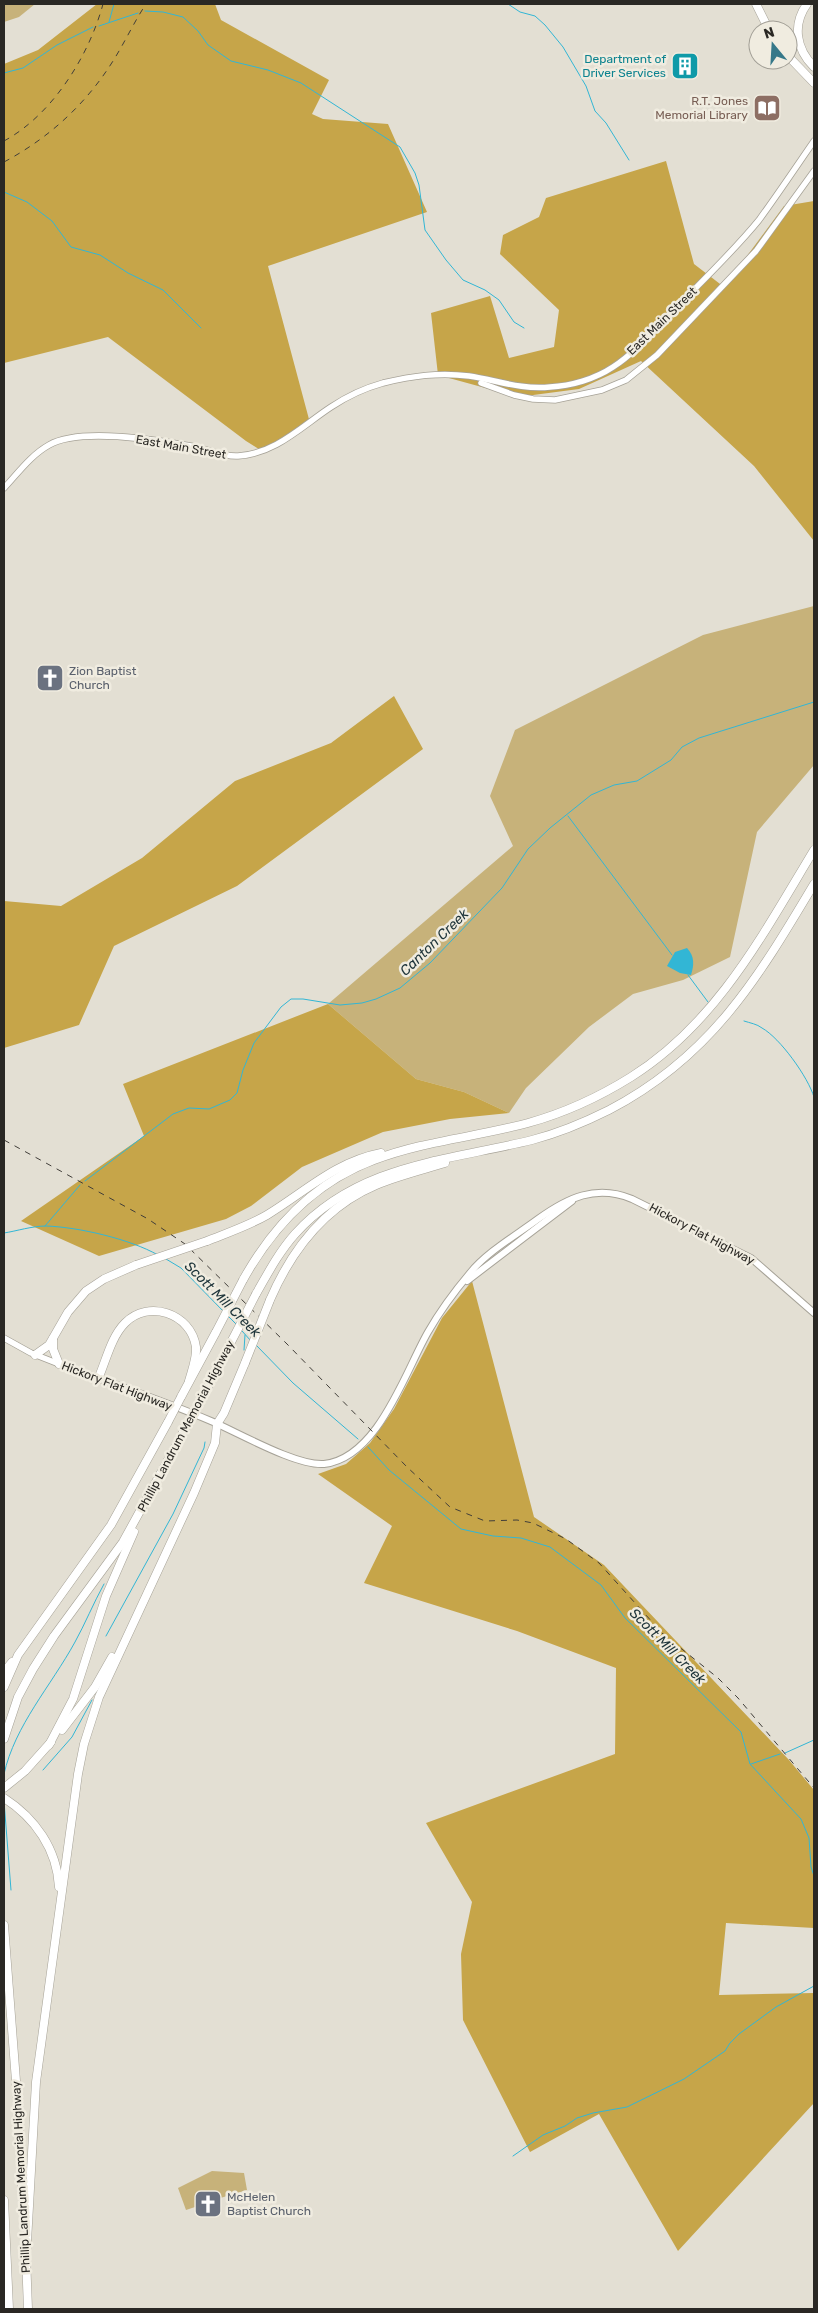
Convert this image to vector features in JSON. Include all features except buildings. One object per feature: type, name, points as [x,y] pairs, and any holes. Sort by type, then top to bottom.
[{"type":"highway","points":[[756,4],[765,20]]},
{"type":"highway","points":[[807,4],[798,24],[798,40],[804,55],[814,67]]},
{"type":"highway","points":[[798,66],[814,83]]},
{"type":"highway","name":"Phillip Landrum Memorial Highway","points":[[4,1687],[18,1655],[111,1525],[243,1280],[274,1232],[295,1210],[322,1188],[363,1164],[417,1147],[527,1123],[566,1110],[617,1085],[661,1056],[695,1025],[726,989],[814,850]]},
{"type":"highway","name":"Phillip Landrum Memorial Highway","points":[[4,1739],[18,1697],[33,1669],[54,1636],[123,1542],[199,1404],[256,1294],[276,1259],[295,1234],[318,1212],[347,1192],[369,1180],[400,1169],[494,1149],[547,1135],[588,1120],[637,1094],[683,1060],[709,1036],[741,999],[814,884]]},
{"type":"highway","points":[[35,1355],[49,1345],[68,1312],[86,1291],[108,1276],[238,1229],[266,1215],[318,1178],[345,1164],[373,1155],[417,1147]]},
{"type":"highway","points":[[26,2259],[36,2082],[60,1901],[84,1744],[100,1697],[129,1630],[190,1502],[215,1443],[217,1424],[224,1413],[283,1270],[302,1242],[343,1203],[386,1181],[494,1149]]},
{"type":"highway","points":[[98,1379],[114,1340],[125,1323],[136,1315],[156,1311],[168,1313],[180,1320],[191,1333],[196,1352],[189,1381]]},
{"type":"highway","points":[[53,1339],[53,1349],[59,1364]]},
{"type":"highway","points":[[49,1745],[73,1698],[106,1596],[150,1494]]},
{"type":"highway","points":[[4,1788],[15,1780],[49,1745],[95,1687],[129,1630]]},
{"type":"highway","points":[[4,1672],[18,1655]]},
{"type":"highway","points":[[4,1798],[14,1804],[33,1822],[47,1843],[57,1869],[60,1901]]},
{"type":"highway","name":"Phillip Landrum Memorial Highway","points":[[4,1925],[19,2125],[28,2309]]},
{"type":"highway","name":"Phillip Landrum Memorial Highway","points":[[4,2200],[9,2309]]},
{"type":"main road","name":"East Main Street","points":[[4,488],[37,453],[64,438],[125,437],[194,447],[225,456],[249,455],[270,449],[331,407],[369,388],[424,374],[469,376],[513,386],[547,388],[583,381],[614,366],[642,343],[728,255],[758,220],[814,141]]},
{"type":"main road","name":"East Main Street","points":[[447,375],[480,382],[514,395],[554,400],[593,392],[626,380],[657,355],[750,258],[814,171]]},
{"type":"main road","name":"Hickory Flat Highway","points":[[4,1338],[35,1355],[232,1430],[270,1449],[307,1462],[328,1463],[348,1456],[368,1437],[385,1414],[427,1332],[471,1272],[506,1242],[560,1204],[579,1196],[596,1192],[620,1194],[695,1229],[751,1258],[813,1311]]},
{"type":"main road","points":[[224,1413],[232,1430]]},
{"type":"shaded area","points":[[4,4],[35,4],[19,17],[4,22]]},
{"type":"shaded area","points":[[97,4],[215,4],[221,20],[329,80],[312,114],[323,119],[388,124],[427,212],[268,266],[310,423],[265,453],[246,441],[108,337],[4,363],[4,64],[38,50]]},
{"type":"shaded area","points":[[666,161],[694,264],[724,287],[784,206],[814,201],[814,541],[754,466],[641,361],[579,389],[518,397],[438,375],[431,313],[490,296],[509,358],[554,347],[559,310],[500,254],[503,235],[539,217],[546,198]]},
{"type":"shaded area","points":[[814,606],[814,765],[757,832],[730,957],[683,980],[633,994],[589,1027],[526,1088],[509,1113],[464,1092],[416,1079],[328,1004],[513,846],[490,796],[515,730],[703,635]]},
{"type":"shaded area","points":[[394,696],[423,749],[237,886],[114,946],[79,1025],[4,1048],[4,901],[61,906],[142,858],[235,781],[331,743]]},
{"type":"shaded area","points":[[328,1004],[416,1079],[464,1092],[509,1113],[450,1119],[383,1132],[302,1167],[251,1206],[226,1219],[99,1256],[21,1221],[144,1136],[123,1084]]},
{"type":"shaded area","points":[[472,1281],[534,1517],[604,1565],[789,1760],[814,1790],[814,1928],[726,1923],[719,1995],[814,1993],[814,2103],[678,2251],[599,2114],[530,2152],[463,2020],[461,1954],[472,1902],[426,1823],[615,1754],[616,1668],[517,1631],[364,1583],[392,1526],[318,1474],[346,1464],[370,1443],[394,1409],[442,1318]]},
{"type":"shaded area","points":[[212,2171],[244,2173],[247,2190],[217,2199],[215,2196],[199,2199],[201,2205],[186,2210],[178,2188]]},
{"type":"water","points":[[687,948],[693,961],[691,975],[680,973],[667,966],[675,952]]},
{"type":"waterway","points":[[109,22],[114,4]]},
{"type":"waterway","points":[[508,4],[520,12],[535,16],[563,47],[586,86],[595,111],[606,123],[629,160]]},
{"type":"waterway","points":[[145,11],[163,12],[183,17],[198,31],[208,45],[231,61],[268,70],[301,83],[400,147],[415,173],[419,185],[425,230],[463,280],[485,290],[499,300],[514,322],[524,328]]},
{"type":"waterway","points":[[99,26],[138,13]]},
{"type":"waterway","points":[[4,73],[23,68],[57,45],[93,27]]},
{"type":"waterway","points":[[4,192],[27,202],[52,221],[71,247],[100,255],[128,273],[163,290],[201,328]]},
{"type":"waterway","name":"Canton Creek","points":[[85,1181],[173,1114],[189,1108],[209,1109],[230,1100],[237,1093],[243,1070],[254,1043],[281,1007],[291,999],[340,1005],[362,1003],[400,988],[430,963],[502,888],[528,849],[550,828],[591,795],[614,785],[637,781],[671,760],[682,747],[699,738],[814,702]]},
{"type":"waterway","points":[[568,816],[672,955]]},
{"type":"waterway","points":[[688,975],[708,1002]]},
{"type":"waterway","points":[[744,1021],[760,1027],[777,1040],[800,1069],[814,1097]]},
{"type":"waterway","name":"Canton Creek","points":[[45,1226],[80,1185]]},
{"type":"waterway","name":"Scott Mill Creek","points":[[4,1233],[41,1226],[59,1227],[119,1239],[158,1255]]},
{"type":"waterway","name":"Scott Mill Creek","points":[[166,1259],[181,1268],[224,1312]]},
{"type":"waterway","name":"Scott Mill Creek","points":[[228,1316],[236,1324]]},
{"type":"waterway","name":"Scott Mill Creek","points":[[242,1331],[251,1341]]},
{"type":"waterway","points":[[244,1350],[245,1335]]},
{"type":"waterway","name":"Scott Mill Creek","points":[[256,1345],[293,1383],[358,1439]]},
{"type":"waterway","points":[[106,1636],[173,1514],[204,1448],[205,1442]]},
{"type":"waterway","name":"Scott Mill Creek","points":[[368,1447],[389,1470],[461,1529],[493,1536],[521,1538],[550,1547],[601,1585],[625,1618],[741,1732],[750,1764],[801,1819],[809,1838],[811,1867],[814,1876]]},
{"type":"waterway","points":[[4,1774],[16,1739],[66,1658],[104,1584]]},
{"type":"waterway","points":[[43,1770],[72,1737],[92,1700]]},
{"type":"waterway","points":[[785,1753],[814,1740]]},
{"type":"waterway","points":[[751,1764],[780,1754]]},
{"type":"waterway","points":[[4,1801],[11,1890]]},
{"type":"waterway","points":[[513,2156],[543,2135],[565,2126],[577,2118],[627,2107],[684,2079],[725,2051],[739,2034],[776,2007],[814,1986]]},
{"type":"railway","points":[[4,141],[38,116],[53,100],[78,63],[88,44],[103,4]]},
{"type":"railway","points":[[4,162],[51,131],[79,106],[113,61],[146,4]]},
{"type":"railway","points":[[4,1140],[148,1219],[185,1244],[287,1344],[407,1467],[450,1507],[485,1521],[517,1520],[533,1523],[566,1539],[599,1563],[663,1634],[718,1678],[738,1698],[814,1788]]},
{"type":"place","name":"Department of Driver Services","points":[[685,66]]},
{"type":"place","name":"R.T. Jones Memorial Library","points":[[767,108]]},
{"type":"place","name":"Zion Baptist Church","points":[[50,678]]},
{"type":"place","name":"McHelen Baptist Church","points":[[208,2204]]}]
